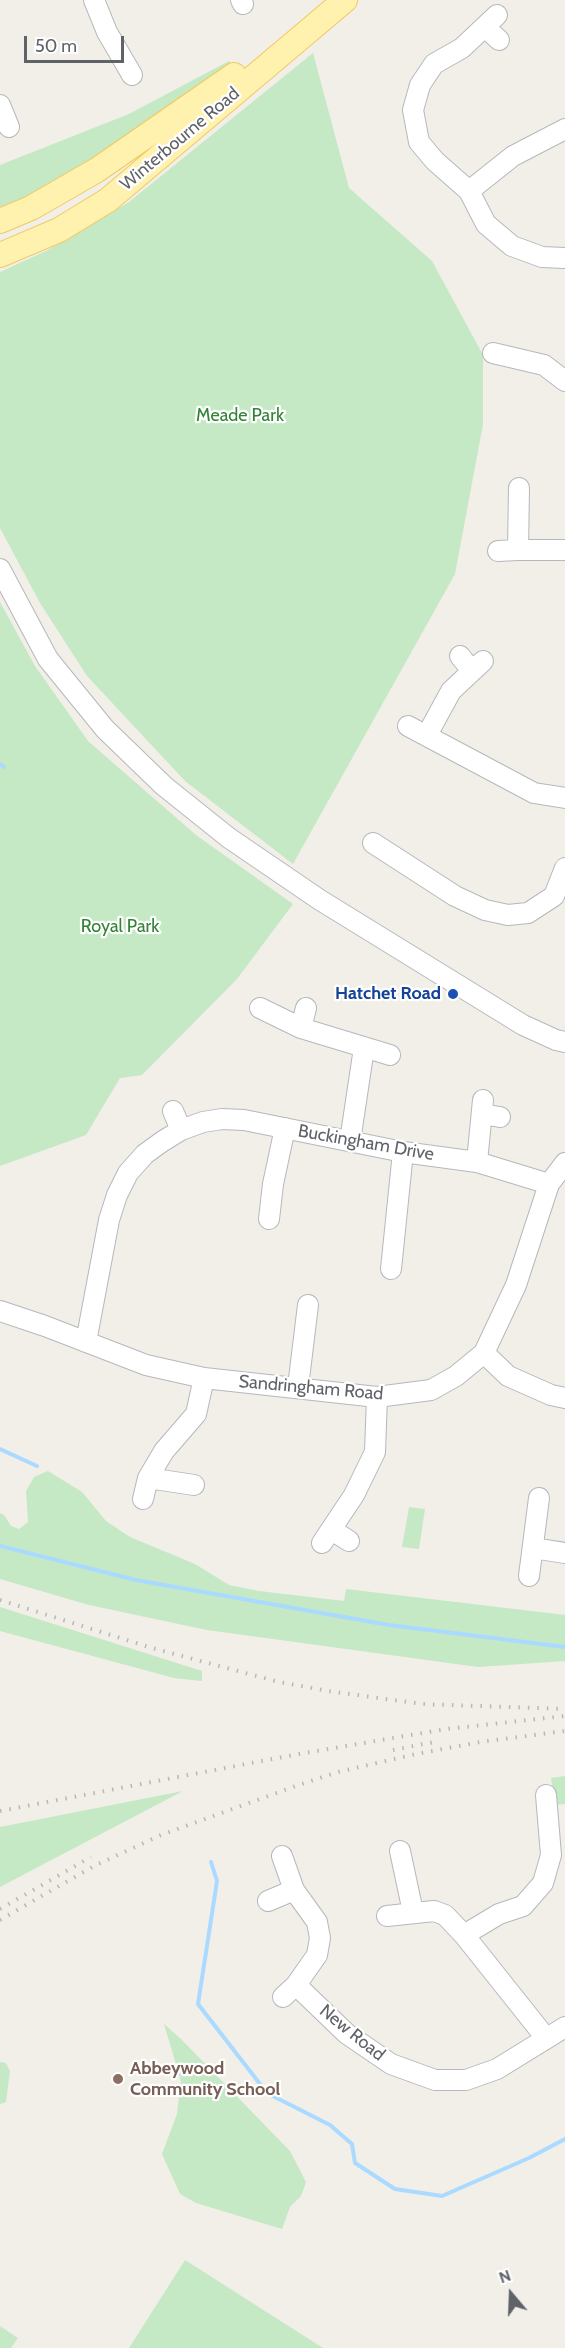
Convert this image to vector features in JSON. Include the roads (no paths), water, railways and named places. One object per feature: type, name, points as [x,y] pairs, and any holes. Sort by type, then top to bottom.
[{"type":"main road","name":"Winterbourne Road","points":[[0,221],[31,208],[97,170],[344,0]]},
{"type":"main road","name":"Winterbourne Road","points":[[0,255],[59,230],[108,200],[344,0]]},
{"type":"street","points":[[94,0],[107,32],[132,75]]},
{"type":"street","points":[[494,27],[434,64],[420,85],[413,110],[420,142],[435,161],[469,190],[486,224],[512,246],[542,257],[565,258]]},
{"type":"street","points":[[0,105],[9,127]]},
{"type":"street","points":[[469,190],[513,156],[565,129]]},
{"type":"street","points":[[506,350],[544,365],[565,381]]},
{"type":"street","points":[[518,550],[519,488]]},
{"type":"street","points":[[498,551],[565,550]]},
{"type":"street","points":[[0,569],[48,659],[105,729],[164,786],[229,838],[320,900],[514,1019],[562,1043]]},
{"type":"street","points":[[427,735],[451,691],[471,663]]},
{"type":"street","points":[[408,726],[534,792],[565,798]]},
{"type":"street","points":[[372,843],[412,857],[455,896],[485,910],[508,915],[528,913],[554,896],[565,868]]},
{"type":"street","points":[[260,1008],[301,1028],[390,1055]]},
{"type":"street","points":[[301,1028],[306,1008]]},
{"type":"street","points":[[350,1141],[364,1048]]},
{"type":"street","points":[[477,1162],[489,1110]]},
{"type":"street","points":[[173,1111],[181,1130]]},
{"type":"street","name":"Buckingham Drive","points":[[86,1342],[109,1220],[117,1195],[128,1173],[145,1154],[181,1130],[203,1122],[222,1119],[244,1120],[403,1152],[477,1162],[549,1184]]},
{"type":"street","points":[[269,1219],[265,1182],[285,1128]]},
{"type":"street","points":[[391,1269],[403,1152]]},
{"type":"street","name":"Sandringham Road","points":[[0,1311],[146,1365],[204,1378],[377,1397],[431,1390],[456,1376],[484,1353],[516,1285],[549,1184],[565,1163]]},
{"type":"street","points":[[298,1387],[308,1305]]},
{"type":"street","points":[[484,1353],[508,1376],[551,1395],[565,1398]]},
{"type":"street","points":[[143,1499],[148,1478],[156,1463],[196,1414],[204,1378]]},
{"type":"street","points":[[349,1541],[327,1537],[354,1495],[375,1452],[377,1397]]},
{"type":"street","points":[[148,1478],[194,1485]]},
{"type":"street","points":[[530,1576],[539,1498]]},
{"type":"street","points":[[533,1548],[565,1553]]},
{"type":"street","points":[[464,1935],[499,1914],[523,1906],[543,1883],[557,1823],[546,1795]]},
{"type":"street","name":"New Road","points":[[282,1856],[294,1890],[317,1922],[320,1938],[317,1955],[289,1991],[391,2064],[435,2080],[466,2080],[496,2069],[565,2027]]},
{"type":"street","points":[[409,1861],[413,1912]]},
{"type":"street","points":[[268,1901],[294,1890]]},
{"type":"street","points":[[387,1916],[434,1911],[445,1916],[464,1935],[546,2038]]},
{"type":"waterway","points":[[0,764],[4,767]]},
{"type":"waterway","points":[[0,1449],[37,1466]]},
{"type":"waterway","points":[[0,1546],[136,1580],[389,1625],[565,1647]]},
{"type":"waterway","points":[[211,1862],[217,1881],[198,2004],[267,2093],[330,2125],[352,2144],[355,2163],[395,2189],[442,2196],[529,2158],[565,2139]]},
{"type":"railway","points":[[0,1600],[152,1648],[279,1682],[422,1704],[565,1709]]},
{"type":"railway","points":[[0,1811],[293,1755],[446,1729],[565,1716]]},
{"type":"railway","points":[[0,1920],[94,1866],[161,1835],[296,1786],[338,1772],[416,1754],[480,1742],[565,1731]]},
{"type":"railway","points":[[393,1750],[434,1742]]},
{"type":"railway","points":[[0,1909],[91,1857]]},
{"type":"place","name":"Hatchet Road","points":[[453,994]]},
{"type":"place","name":"Abbeywood Community School","points":[[118,2079]]},
{"type":"park label","name":"Meade Park","points":[[240,416]]},
{"type":"park label","name":"Royal Park","points":[[120,927]]}]
